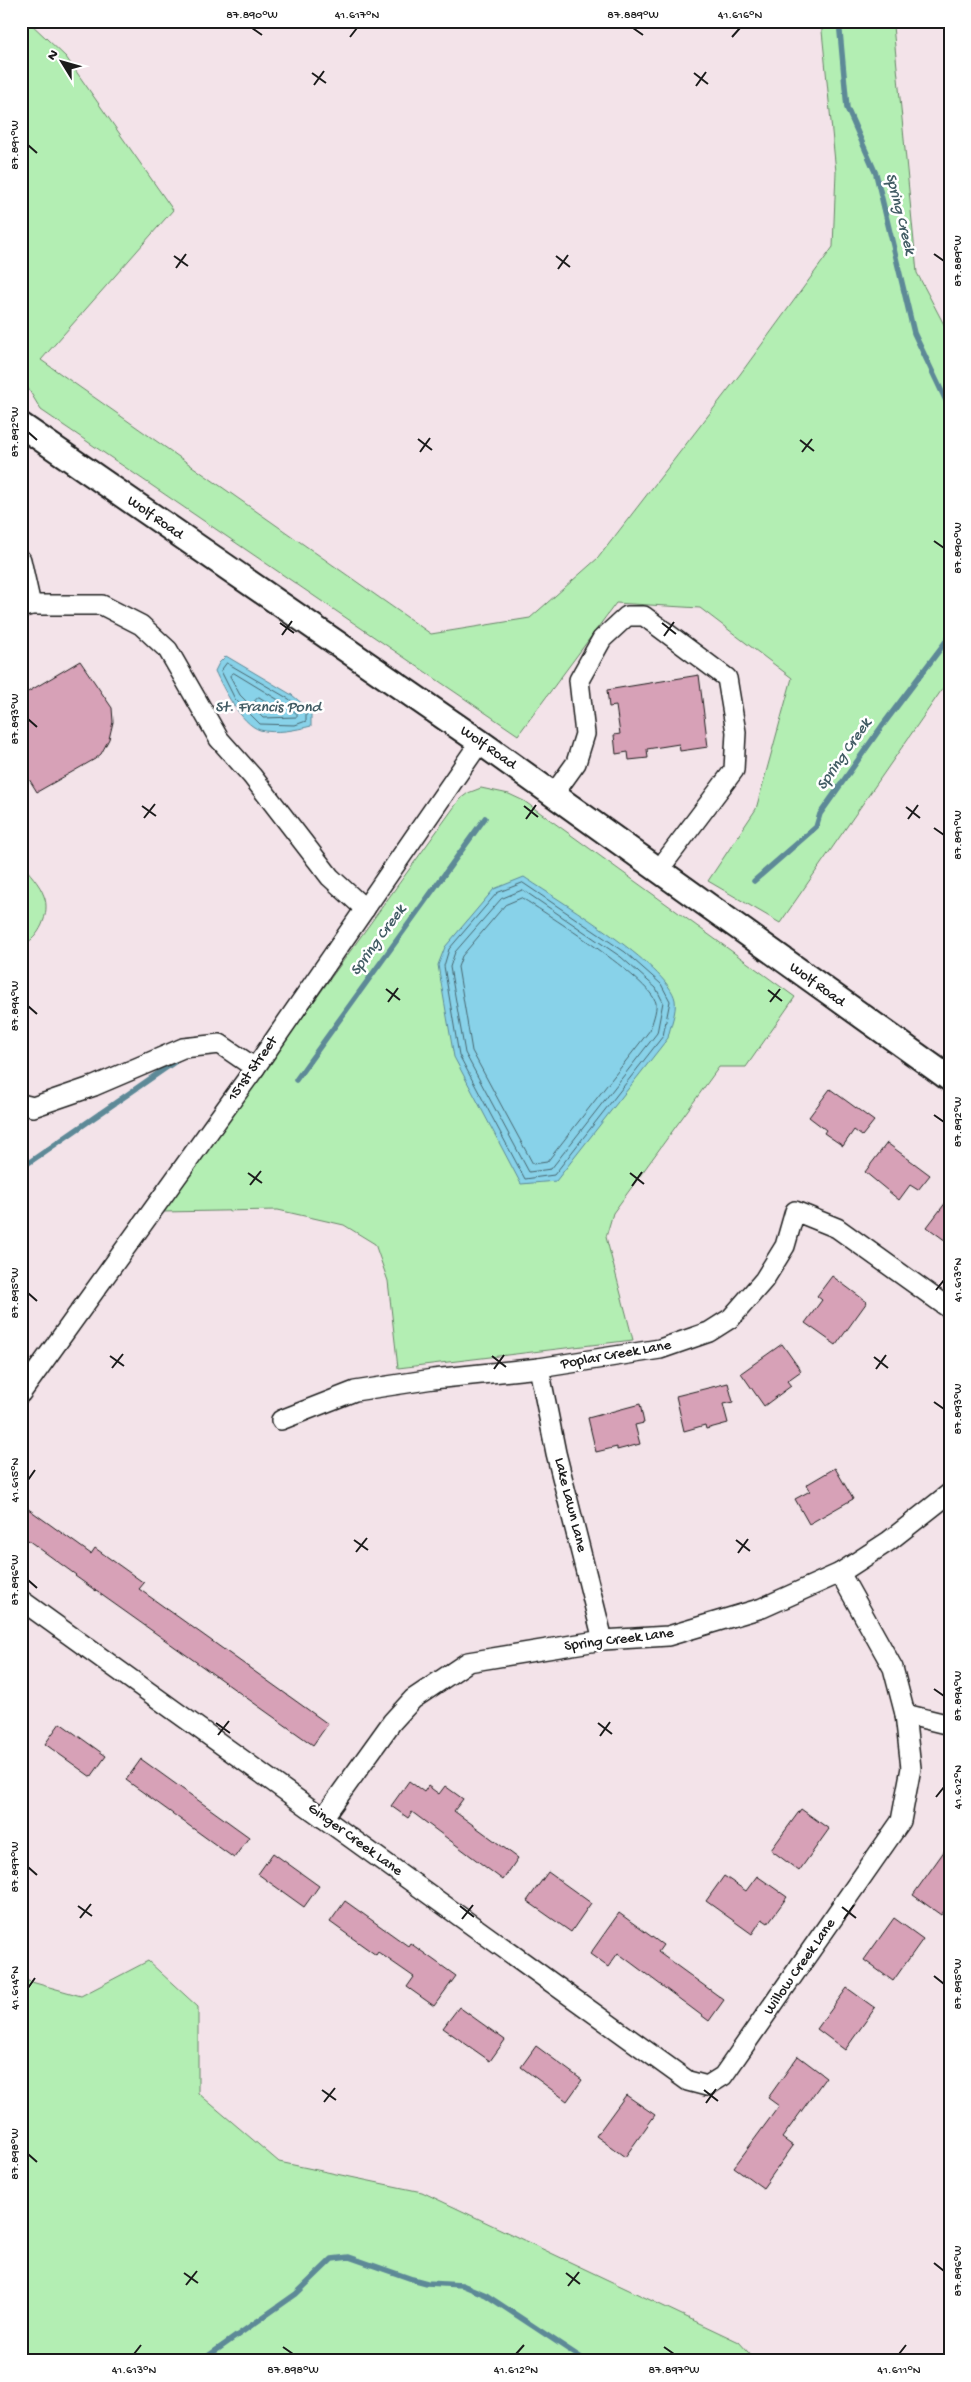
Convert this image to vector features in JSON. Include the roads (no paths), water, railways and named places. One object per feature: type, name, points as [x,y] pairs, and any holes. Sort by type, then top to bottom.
[{"type":"main road","name":"Wolf Road","points":[[21,426],[480,742],[950,1079]]},
{"type":"street","points":[[21,560],[26,607],[102,605],[141,625],[168,650],[219,739],[252,776],[330,877],[365,909]]},
{"type":"street","points":[[553,795],[576,763],[585,734],[579,680],[602,639],[627,616],[644,616],[727,678],[736,732],[734,770],[658,871]]},
{"type":"street","name":"151st Street","points":[[21,1393],[255,1068],[480,742]]},
{"type":"street","points":[[21,1104],[33,1107],[94,1086],[183,1048],[220,1044],[255,1068]]},
{"type":"street","name":"Poplar Creek Lane","points":[[281,1420],[355,1391],[433,1379],[539,1368],[660,1349],[709,1332],[732,1318],[764,1280],[784,1246],[795,1211],[837,1228],[950,1309]]},
{"type":"street","name":"Lake Lawn Lane","points":[[539,1368],[556,1453],[603,1640]]},
{"type":"street","name":"Spring Creek Lane","points":[[324,1818],[392,1722],[413,1700],[468,1662],[603,1640],[668,1636],[762,1608],[840,1573],[889,1541],[950,1493]]},
{"type":"street","name":"Willow Creek Lane","points":[[688,2081],[707,2086],[723,2076],[901,1821],[911,1768],[905,1714],[893,1668],[840,1573]]},
{"type":"street","name":"Ginger Creek Lane","points":[[21,1600],[688,2081]]},
{"type":"street","points":[[905,1714],[950,1725]]},
{"type":"water","name":"St. Francis Pond","points":[[226,656],[292,695],[311,711],[311,726],[272,732],[260,730],[246,721],[233,705],[215,671],[219,663]]},
{"type":"water","points":[[524,877],[584,916],[633,952],[653,969],[668,986],[675,1000],[675,1005],[668,1038],[556,1181],[521,1184],[454,1057],[438,965],[445,947],[494,889]]},
{"type":"waterway","name":"Spring Creek","points":[[839,21],[847,108],[876,174],[914,333],[950,409]]},
{"type":"waterway","name":"Spring Creek","points":[[754,881],[816,827],[820,814],[882,726],[950,636]]},
{"type":"waterway","name":"Spring Creek","points":[[296,1080],[485,818]]},
{"type":"waterway","name":"Spring Creek","points":[[21,1168],[176,1061]]},
{"type":"waterway","points":[[201,2361],[296,2294],[332,2259],[349,2257],[412,2279],[427,2283],[462,2285],[486,2295],[586,2361]]}]
